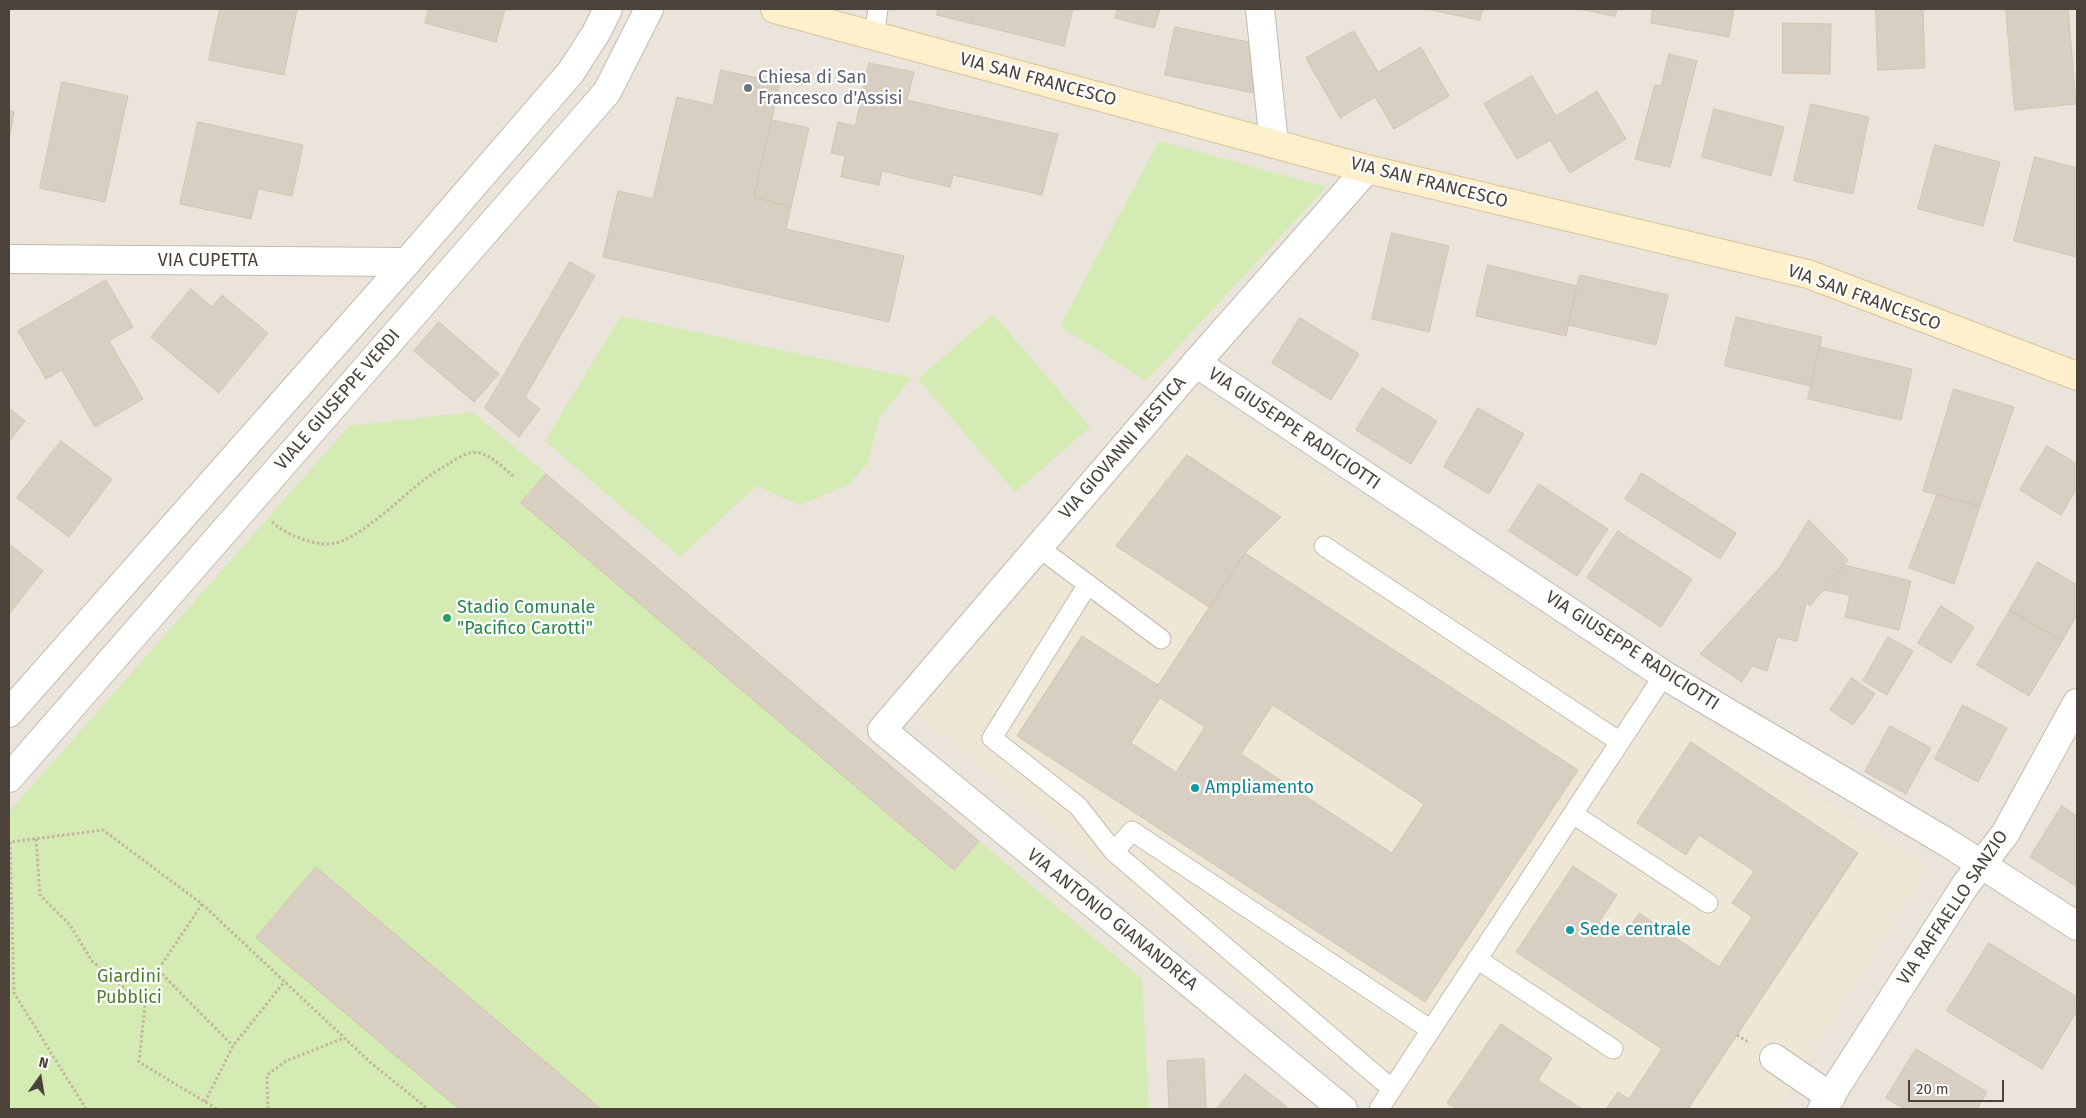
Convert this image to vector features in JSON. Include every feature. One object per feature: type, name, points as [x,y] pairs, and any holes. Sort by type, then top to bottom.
[{"type":"main road","name":"VIA SAN FRANCESCO","points":[[775,9],[1367,169],[1808,274],[2077,376]]},
{"type":"street","points":[[9,713],[407,262],[571,72],[596,33],[608,9]]},
{"type":"street","name":"VIALE GIUSEPPE VERDI","points":[[9,778],[607,92],[648,9]]},
{"type":"street","points":[[1260,9],[1274,144]]},
{"type":"street","name":"VIA GIOVANNI MESTICA","points":[[882,730],[1196,363],[1367,169]]},
{"type":"street","name":"VIA CUPETTA","points":[[13,264],[407,262]]},
{"type":"street","name":"VIA GIUSEPPE RADICIOTTI","points":[[1196,363],[1664,675],[1981,865],[2077,926]]},
{"type":"street","name":"VIA RAFFAELLO SANZIO","points":[[1827,1103],[1966,884],[2005,834],[2077,702]]},
{"type":"street","name":"VIA ANTONIO GIANANDREA","points":[[882,730],[1334,1106]]},
{"type":"street","points":[[1774,1058],[1827,1103]]},
{"type":"lane","points":[[874,36],[878,9]]},
{"type":"lane","points":[[1324,546],[1620,742]]},
{"type":"lane","points":[[1038,547],[1162,639]]},
{"type":"lane","points":[[1088,584],[992,738],[1078,806],[1114,852],[1392,1089]]},
{"type":"lane","points":[[1379,1109],[1664,675]]},
{"type":"lane","points":[[1573,814],[1708,903]]},
{"type":"lane","points":[[1114,852],[1132,831],[1431,1030]]},
{"type":"lane","points":[[1478,959],[1613,1049]]},
{"type":"path","points":[[248,502],[281,530],[306,541],[328,544],[349,538],[378,518],[426,478],[467,453],[479,453],[494,460],[514,477]]},
{"type":"path","points":[[86,1109],[14,993],[10,842],[103,830],[202,904],[344,1038],[428,1109]]},
{"type":"path","points":[[36,839],[40,895],[70,925],[92,961],[145,1005],[139,1062],[217,1109]]},
{"type":"path","points":[[202,904],[158,970],[233,1046]]},
{"type":"path","points":[[205,1102],[233,1046],[284,981]]},
{"type":"path","points":[[268,1109],[267,1075],[286,1062],[344,1038]]},
{"type":"shaded area","points":[[9,9],[2077,9],[2077,1109],[9,1109]]},
{"type":"shaded area","points":[[1194,391],[1928,869],[1778,1109],[1386,1109],[917,714]]},
{"type":"green space","points":[[1159,141],[1326,187],[1146,381],[1060,326]]},
{"type":"green space","points":[[993,314],[1090,427],[1015,492],[918,379]]},
{"type":"green space","points":[[621,316],[912,378],[880,416],[867,464],[849,484],[800,505],[756,486],[680,557],[545,441]]},
{"type":"green space","name":"Stadio Comunale \"Pacifico Carotti\"","points":[[473,412],[1142,979],[1149,1109],[9,1109],[9,812],[349,426]]},
{"type":"building","points":[[220,9],[297,9],[284,75],[209,60]]},
{"type":"building","points":[[429,9],[505,9],[496,42],[425,23]]},
{"type":"building","points":[[938,9],[1073,9],[1064,46],[937,15]]},
{"type":"building","points":[[1118,9],[1160,9],[1154,28],[1115,18]]},
{"type":"building","points":[[1427,9],[1483,9],[1480,20]]},
{"type":"building","points":[[1579,9],[1617,9],[1615,16]]},
{"type":"building","points":[[1653,9],[1734,9],[1729,37],[1651,23]]},
{"type":"building","points":[[1876,9],[1923,9],[1925,68],[1878,70]]},
{"type":"building","points":[[2006,9],[2068,9],[2076,104],[2015,110]]},
{"type":"building","points":[[1783,23],[1831,24],[1830,74],[1783,73]]},
{"type":"building","points":[[1175,27],[1263,45],[1254,93],[1165,75]]},
{"type":"building","points":[[1354,31],[1378,72],[1421,47],[1449,96],[1394,129],[1375,97],[1340,118],[1306,58]]},
{"type":"building","points":[[1669,54],[1697,61],[1670,167],[1635,159],[1655,85],[1661,86]]},
{"type":"building","points":[[869,63],[914,72],[907,100],[1058,134],[1042,195],[953,175],[950,187],[882,171],[879,185],[841,177],[845,156],[831,153],[838,122],[855,126]]},
{"type":"building","points":[[721,70],[780,83],[754,197],[791,207],[786,229],[904,256],[889,322],[603,257],[618,191],[653,199],[677,97],[713,105]]},
{"type":"building","points":[[1532,76],[1556,116],[1597,91],[1626,139],[1570,173],[1550,140],[1517,159],[1484,104]]},
{"type":"building","points":[[62,82],[128,96],[105,202],[40,188]]},
{"type":"building","points":[[1811,104],[1869,117],[1853,194],[1794,181]]},
{"type":"building","points":[[1714,109],[1784,127],[1771,176],[1702,157]]},
{"type":"building","points":[[9,110],[14,112],[9,141]]},
{"type":"building","points":[[772,120],[809,128],[791,207],[754,197]]},
{"type":"building","points":[[198,122],[303,145],[292,196],[258,189],[251,219],[180,204]]},
{"type":"building","points":[[1935,145],[2000,162],[1983,226],[1918,209]]},
{"type":"building","points":[[2035,157],[2077,168],[2077,257],[2014,241]]},
{"type":"building","points":[[1392,233],[1449,246],[1429,332],[1372,319]]},
{"type":"building","points":[[570,262],[595,276],[525,397],[540,409],[519,437],[485,408]]},
{"type":"building","points":[[1488,265],[1577,286],[1566,336],[1476,316]]},
{"type":"building","points":[[1580,275],[1668,295],[1656,345],[1568,325]]},
{"type":"building","points":[[106,280],[133,327],[109,341],[143,399],[95,427],[62,370],[46,379],[18,331]]},
{"type":"building","points":[[191,289],[212,307],[222,295],[268,333],[219,393],[151,337]]},
{"type":"building","points":[[1736,317],[1822,337],[1811,386],[1725,366]]},
{"type":"building","points":[[1300,318],[1359,354],[1331,400],[1272,363]]},
{"type":"building","points":[[439,322],[499,374],[474,402],[414,351]]},
{"type":"building","points":[[1820,347],[1912,369],[1901,420],[1808,399]]},
{"type":"building","points":[[1382,388],[1437,421],[1411,464],[1356,430]]},
{"type":"building","points":[[1954,389],[2014,407],[1980,506],[1923,491]]},
{"type":"building","points":[[9,408],[25,421],[9,442]]},
{"type":"building","points":[[1478,408],[1524,434],[1489,494],[1444,467]]},
{"type":"building","points":[[61,441],[112,479],[69,537],[17,498]]},
{"type":"building","points":[[2047,446],[2077,464],[2077,488],[2061,515],[2020,490]]},
{"type":"building","points":[[1187,455],[1281,517],[1245,553],[1209,607],[1116,546]]},
{"type":"building","points":[[1642,473],[1736,533],[1720,559],[1625,499]]},
{"type":"building","points":[[546,474],[979,841],[954,870],[521,503]]},
{"type":"building","points":[[1539,484],[1608,529],[1577,576],[1509,531]]},
{"type":"building","points":[[1937,495],[1980,506],[1954,584],[1909,568]]},
{"type":"building","points":[[1809,520],[1848,560],[1811,605],[1806,603],[1797,641],[1777,637],[1767,671],[1752,666],[1742,682],[1700,654],[1780,567]]},
{"type":"building","points":[[1618,531],[1692,579],[1661,627],[1587,578]]},
{"type":"building","points":[[9,544],[43,571],[9,614]]},
{"type":"building","name":"Ampliamento","points":[[1245,553],[1578,770],[1425,1002],[1017,736],[1082,636],[1158,685]],"holes":[[[1160,698],[1205,727],[1176,772],[1131,743]],[[1273,705],[1424,804],[1392,853],[1241,754]]]},
{"type":"building","points":[[2038,562],[2077,585],[2077,615],[2062,641],[2010,610]]},
{"type":"building","points":[[1844,565],[1911,581],[1899,630],[1845,617],[1850,595],[1824,590]]},
{"type":"building","points":[[1941,606],[1974,627],[1951,663],[1918,643]]},
{"type":"building","points":[[2010,610],[2062,641],[2029,696],[1977,665]]},
{"type":"building","points":[[1888,637],[1913,651],[1887,695],[1863,681]]},
{"type":"building","points":[[1852,678],[1875,694],[1853,725],[1830,710]]},
{"type":"building","points":[[1963,705],[2007,728],[1978,782],[1935,759]]},
{"type":"building","points":[[1890,726],[1931,748],[1906,794],[1865,772]]},
{"type":"building","name":"Sede centrale","points":[[1691,742],[1858,853],[1688,1109],[1606,1109],[1618,1092],[1629,1099],[1662,1049],[1516,952],[1573,866],[1617,895],[1599,922],[1622,938],[1639,913],[1719,967],[1752,917],[1732,903],[1754,871],[1699,835],[1686,855],[1637,823]]},
{"type":"building","points":[[2062,806],[2077,816],[2077,887],[2030,857]]},
{"type":"building","points":[[316,867],[601,1109],[459,1109],[256,938]]},
{"type":"building","points":[[1989,943],[2077,997],[2077,1011],[2042,1069],[1947,1011]]},
{"type":"building","points":[[1501,1024],[1552,1058],[1538,1080],[1582,1109],[1457,1109],[1447,1103]]},
{"type":"building","points":[[1916,1049],[1987,1092],[1977,1109],[1905,1109],[1886,1098]]},
{"type":"building","points":[[1204,1059],[1206,1109],[1169,1109],[1167,1061]]},
{"type":"building","points":[[1245,1074],[1287,1107],[1285,1109],[1217,1109]]},
{"type":"place","name":"Chiesa di San Francesco d'Assisi","points":[[748,88]]},
{"type":"place","name":"Stadio Comunale \"Pacifico Carotti\"","points":[[447,618]]},
{"type":"place","name":"Ampliamento","points":[[1195,788]]},
{"type":"place","name":"Sede centrale","points":[[1570,930]]},
{"type":"park label","name":"Giardini Pubblici","points":[[129,988]]}]
